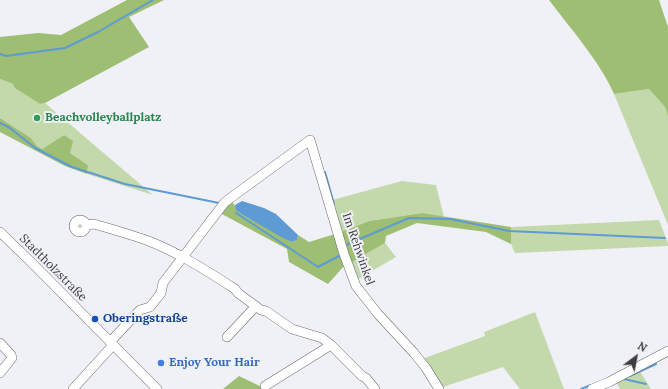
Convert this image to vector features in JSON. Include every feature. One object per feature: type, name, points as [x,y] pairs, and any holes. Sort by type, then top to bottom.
[{"type":"street","name":"Im Rehwinkel","points":[[182,257],[225,202],[310,140],[344,254],[356,286],[378,314],[426,368],[438,389]]},
{"type":"street","points":[[86,224],[94,224],[146,240],[182,257],[235,289],[238,293],[256,306],[292,329],[322,338],[362,376],[366,378],[375,389]]},
{"type":"street","name":"Stadtholzstraße","points":[[0,232],[157,389]]},
{"type":"street","points":[[73,389],[140,310],[150,307],[161,293],[163,283],[182,257]]},
{"type":"street","points":[[227,337],[256,306]]},
{"type":"street","points":[[0,343],[12,358],[0,373]]},
{"type":"street","points":[[265,386],[331,345]]},
{"type":"street","points":[[592,389],[609,382],[668,351]]},
{"type":"green space","points":[[127,0],[164,0],[129,17],[149,47],[45,103],[40,104],[15,88],[13,84],[0,79],[0,37],[38,33],[61,35]]},
{"type":"green space","points":[[549,0],[659,0],[668,27],[668,116],[665,107],[649,89],[614,94],[593,58]]},
{"type":"green space","points":[[0,79],[13,84],[40,104],[45,103],[153,195],[87,174],[88,165],[70,153],[64,135],[42,149],[37,146],[31,138],[0,118]]},
{"type":"green space","points":[[649,89],[665,107],[668,116],[668,225],[614,94]]},
{"type":"green space","points":[[0,118],[31,138],[37,146],[42,149],[64,135],[73,141],[70,153],[88,165],[87,174],[65,166],[0,132]]},
{"type":"green space","points":[[402,181],[436,185],[444,217],[422,213],[369,221],[341,232],[332,200]]},
{"type":"green space","points":[[232,202],[241,214],[292,242],[297,240],[298,235],[309,242],[335,234],[344,266],[328,284],[289,262],[287,249],[220,213]]},
{"type":"green space","points":[[422,213],[511,227],[511,244],[486,232],[417,223],[386,236],[385,243],[349,264],[341,232],[369,221]]},
{"type":"green space","points":[[659,220],[668,246],[515,253],[511,244],[511,227]]},
{"type":"green space","points":[[385,243],[396,257],[355,281],[349,264]]},
{"type":"green space","points":[[535,312],[564,389],[520,389],[503,367],[440,388],[422,359],[485,336],[484,332]]},
{"type":"green space","points":[[639,370],[651,389],[620,389],[616,382]]},
{"type":"green space","points":[[239,376],[266,389],[223,389]]},
{"type":"water","points":[[242,201],[264,208],[276,214],[298,235],[297,240],[292,242],[283,238],[241,214],[236,210],[235,205]]},
{"type":"waterway","points":[[0,54],[6,56],[65,48],[98,32],[153,0]]},
{"type":"waterway","points":[[0,123],[10,128],[35,148],[72,167],[125,184],[219,203]]},
{"type":"waterway","points":[[325,172],[334,204]]},
{"type":"waterway","points":[[236,213],[318,267],[339,256]]},
{"type":"waterway","points":[[346,246],[409,218],[450,219],[509,231],[665,238]]},
{"type":"waterway","points":[[630,376],[656,364]]},
{"type":"waterway","points":[[624,379],[646,384]]},
{"type":"waterway","points":[[581,389],[591,385]]},
{"type":"place","name":"Beachvolleyballplatz","points":[[37,118]]},
{"type":"place","name":"Oberingstraße","points":[[95,319]]},
{"type":"place","name":"Enjoy Your Hair","points":[[161,363]]}]
